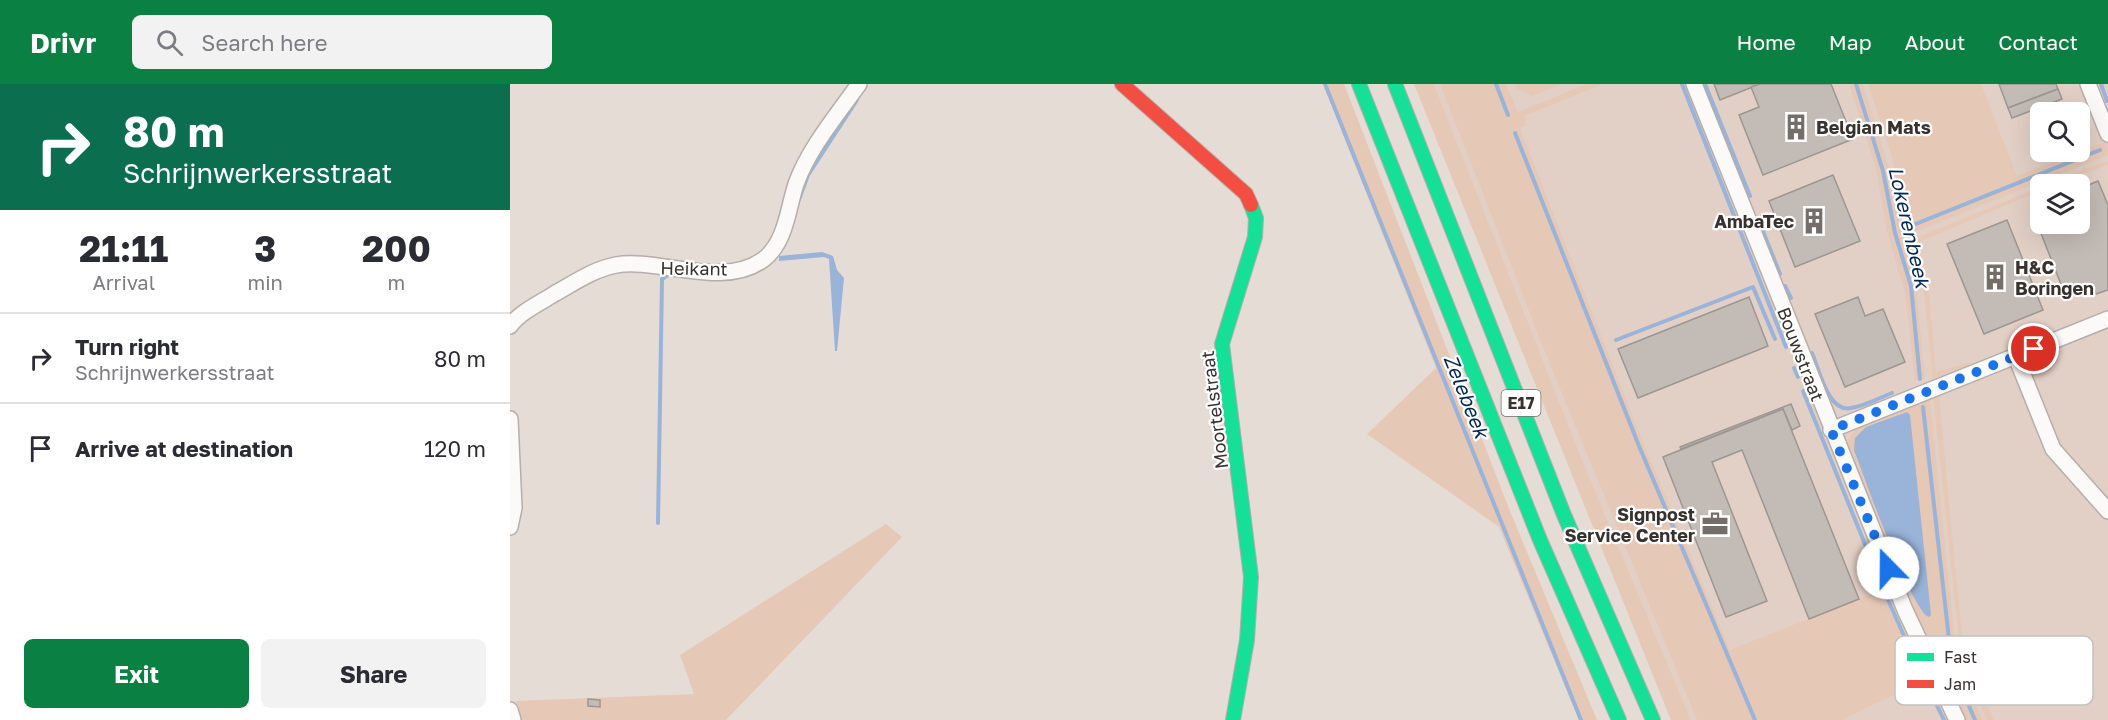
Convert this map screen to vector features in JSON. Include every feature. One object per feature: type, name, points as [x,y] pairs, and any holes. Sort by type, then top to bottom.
[{"type":"main road","name":"Moortelstraat","points":[[1122,84],[1246,194],[1256,218],[1255,237],[1222,344],[1251,577],[1247,640],[1233,720]]},
{"type":"main road","name":"E17","points":[[1359,84],[1540,540],[1619,720]]},
{"type":"main road","name":"E17","points":[[1395,84],[1564,515],[1653,720]]},
{"type":"street","name":"Heikant","points":[[510,326],[532,308],[568,286],[595,271],[617,264],[711,272],[734,269],[764,259],[777,243],[796,183],[816,146],[859,84]]},
{"type":"street","name":"Bouwstraat","points":[[1694,84],[1831,430],[1917,636]]},
{"type":"street","points":[[2088,84],[2108,134]]},
{"type":"street","points":[[1831,430],[2108,319]]},
{"type":"street","points":[[2016,357],[2053,448],[2108,511]]},
{"type":"street","points":[[510,419],[514,508],[510,527]]},
{"type":"street","name":"Bouwstraat","points":[[1950,705],[1957,720]]},
{"type":"street","points":[[510,710],[513,720]]},
{"type":"shaded area","points":[[1327,84],[1344,84],[1510,511],[1597,720],[1579,720],[1499,527],[1367,434],[1436,368],[1341,130],[1345,129]]},
{"type":"shaded area","points":[[1414,84],[1434,84],[1581,457],[1691,720],[1671,720]]},
{"type":"shaded area","points":[[1434,84],[2108,84],[2108,720],[1691,720],[1581,457]]},
{"type":"shaded area","points":[[1440,84],[1506,84],[1518,112],[1587,84],[1603,84],[1524,116],[1527,125],[1520,128],[1638,430],[1730,650],[1881,590],[1902,636],[1895,636],[1895,694],[1842,720],[1697,720],[1549,362]]},
{"type":"shaded area","points":[[1515,84],[1561,84],[1532,96],[1517,89]]},
{"type":"shaded area","points":[[1849,84],[1863,84],[1890,172],[1898,217],[1916,285],[1925,379],[1915,380],[1905,292],[1887,232],[1876,169]]},
{"type":"shaded area","points":[[1868,84],[1981,84],[2017,176],[2053,162],[2090,162],[2090,148],[2105,142],[2108,155],[2060,174],[2030,174],[2030,186],[1910,234],[1907,232],[1892,157]]},
{"type":"shaded area","points":[[2108,162],[2108,165],[2084,174],[2073,174]]},
{"type":"shaded area","points":[[2030,191],[2030,195],[1917,243],[1929,294],[1936,372],[1970,362],[1969,367],[1933,381],[1924,293],[1911,240]]},
{"type":"shaded area","points":[[1933,395],[1939,396],[1962,636],[1959,636]]},
{"type":"shaded area","points":[[1926,398],[1930,400],[1955,636],[1924,636],[1915,618],[1847,449],[1848,440],[1857,427]]},
{"type":"shaded area","points":[[886,524],[902,537],[726,720],[522,720],[516,701],[694,694],[680,655]]},
{"type":"shaded area","points":[[1957,705],[1976,705],[1983,720],[1964,720]]},
{"type":"shaded area","points":[[1980,705],[1987,705],[1994,720],[1987,720]]},
{"type":"water","points":[[822,252],[833,256],[837,270],[844,278],[837,351],[835,351],[829,259],[824,257],[779,261],[779,256]]},
{"type":"water","points":[[1907,412],[1910,415],[1931,615],[1929,617],[1921,609],[1900,568],[1854,450],[1855,438],[1866,427]]},
{"type":"building","points":[[1714,84],[1760,84],[1720,100]]},
{"type":"building","name":"Belgian Mats","points":[[1760,84],[1831,84],[1853,139],[1763,175],[1739,115],[1759,107],[1751,87]]},
{"type":"building","points":[[1999,84],[2056,84],[2058,89],[2008,108]]},
{"type":"building","points":[[2058,89],[2062,99],[2054,102],[2030,102],[2030,111],[2012,118],[2008,108]]},
{"type":"building","name":"AmbaTec","points":[[1833,175],[1860,241],[1795,267],[1769,201]]},
{"type":"building","points":[[2098,181],[2108,205],[2108,290],[2096,294],[2093,287],[2066,297],[2041,234],[2090,234],[2090,184]]},
{"type":"building","name":"H&C Boringen","points":[[2007,220],[2043,310],[1984,334],[1947,244]]},
{"type":"building","points":[[1749,297],[1768,346],[1638,398],[1618,349]]},
{"type":"building","points":[[1858,297],[1865,316],[1883,309],[1905,362],[1845,387],[1815,314]]},
{"type":"building","points":[[1791,404],[1800,426],[1792,430],[1783,409],[1681,449],[1680,447]]},
{"type":"building","points":[[1783,409],[1859,599],[1809,619],[1742,450],[1712,462],[1767,601],[1726,617],[1663,457]]},
{"type":"building","points":[[588,699],[600,700],[600,707],[588,706]]},
{"type":"waterway","name":"Zelebeek","points":[[1325,84],[1581,720]]},
{"type":"waterway","points":[[1496,84],[1508,115]]},
{"type":"waterway","points":[[1682,84],[1786,347]]},
{"type":"waterway","points":[[1705,84],[1750,196]]},
{"type":"waterway","name":"Lokerenbeek","points":[[1856,84],[1883,171],[1895,233],[1911,286],[1920,379]]},
{"type":"waterway","points":[[2101,84],[2107,101]]},
{"type":"waterway","points":[[798,202],[808,175],[857,100]]},
{"type":"waterway","points":[[1515,133],[1639,446],[1755,720]]},
{"type":"waterway","points":[[1913,225],[2100,150]]},
{"type":"waterway","points":[[1758,219],[1780,274]]},
{"type":"waterway","points":[[658,523],[662,279],[671,273]]},
{"type":"waterway","points":[[1785,286],[1791,298]]},
{"type":"waterway","points":[[1616,340],[1753,287],[1775,339]]},
{"type":"waterway","points":[[1812,353],[1830,397],[1843,408],[1861,406],[1892,393]]},
{"type":"waterway","points":[[1794,368],[1798,377]]},
{"type":"waterway","points":[[1803,391],[1873,564]]},
{"type":"waterway","name":"Lokerenbeek","points":[[1923,407],[1949,636]]},
{"type":"waterway","points":[[1880,582],[1904,636]]},
{"type":"waterway","points":[[1937,705],[1944,720]]},
{"type":"waterway","name":"Lokerenbeek","points":[[1969,705],[1975,720]]},
{"type":"traffic: fast","points":[[1359,84],[1540,540],[1619,720]]},
{"type":"traffic: fast","points":[[1395,84],[1564,515],[1653,720]]},
{"type":"traffic: fast","points":[[1233,720],[1247,640],[1251,577],[1222,344],[1255,237],[1256,218],[1251,205]]},
{"type":"traffic: jam","points":[[1122,84],[1246,194],[1251,205]]},
{"type":"place","name":"Belgian Mats","points":[[1796,127]]},
{"type":"place","name":"AmbaTec","points":[[1814,221]]},
{"type":"place","name":"H&C Boringen","points":[[1995,277]]},
{"type":"place","name":"Signpost Service Center","points":[[1715,524]]},
{"type":"route","points":[[1888,568],[1831,430],[2034,349]]}]
